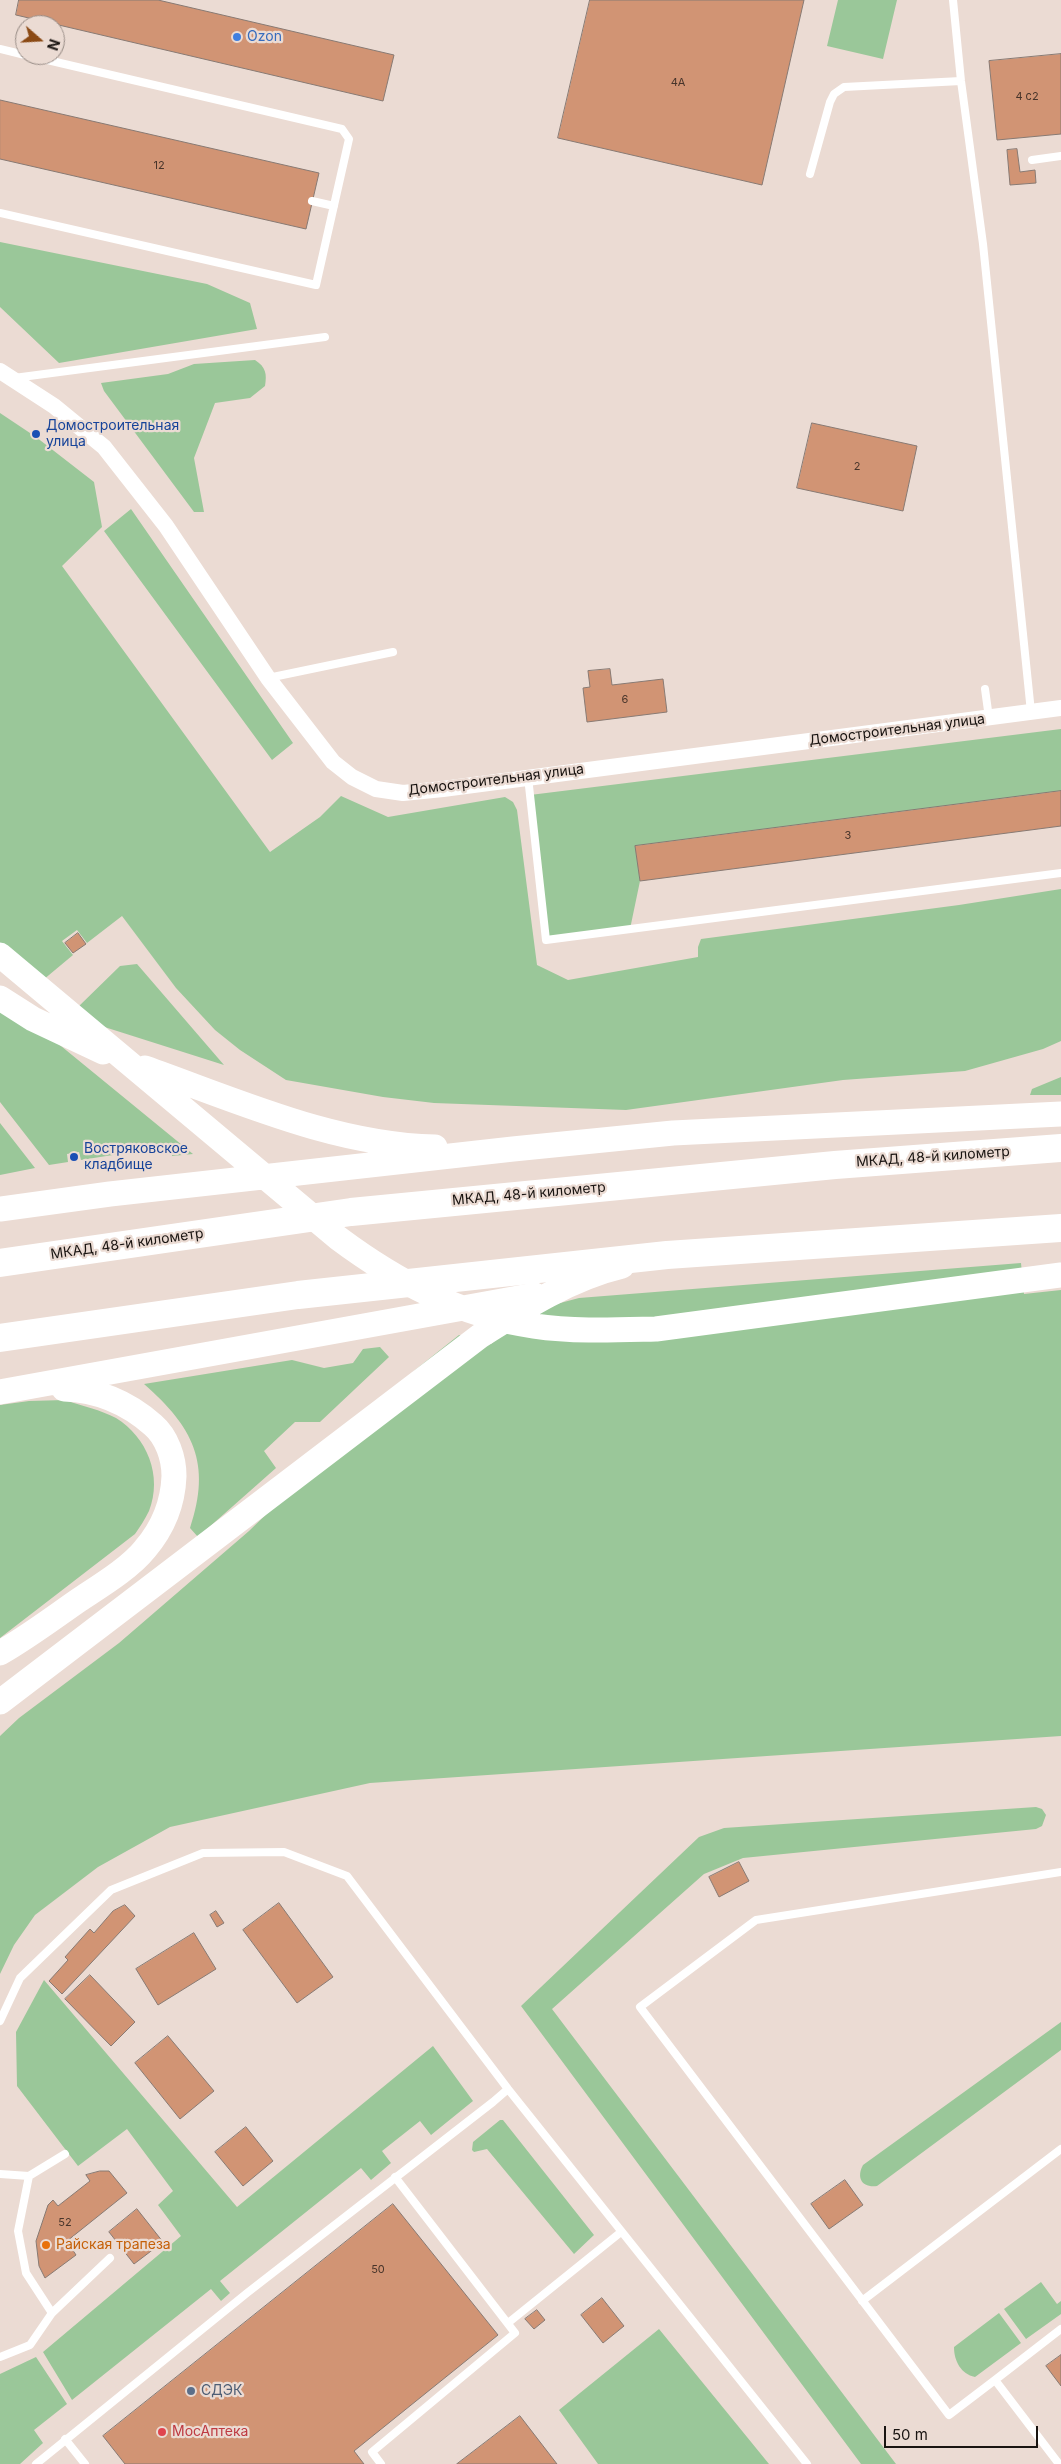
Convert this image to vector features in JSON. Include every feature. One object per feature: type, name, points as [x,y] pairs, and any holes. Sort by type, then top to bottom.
[{"type":"highway","name":"МКАД, 48-й километр","points":[[0,1263],[351,1212],[776,1170],[1061,1148]]},
{"type":"highway","points":[[0,1338],[298,1295],[667,1255],[1061,1228]]},
{"type":"main road","points":[[0,955],[338,1238],[386,1272],[448,1304],[486,1316],[534,1326],[592,1330],[656,1330],[1061,1275]]},
{"type":"main road","points":[[0,998],[33,1019],[128,1062],[307,1125],[363,1138],[421,1147],[513,1149]]},
{"type":"main road","points":[[0,1209],[94,1196],[673,1133],[1061,1114]]},
{"type":"main road","points":[[0,1702],[480,1336],[526,1307],[558,1291],[617,1267],[667,1255]]},
{"type":"main road","points":[[0,1392],[558,1291]]},
{"type":"main road","points":[[0,1653],[22,1641],[106,1582],[145,1550],[164,1522],[174,1488],[174,1462],[161,1431],[138,1412],[108,1396],[77,1389],[26,1388]]},
{"type":"street","name":"Домостроительная улица","points":[[6,375],[54,406],[104,447],[166,526],[268,678],[333,762],[352,776],[376,789],[403,792],[1061,708]]},
{"type":"street","points":[[1011,1115],[1061,1102]]},
{"type":"lane","points":[[954,0],[961,81],[983,244],[1031,712]]},
{"type":"lane","points":[[0,49],[15,53]]},
{"type":"lane","points":[[0,213],[316,285],[349,139],[342,129],[65,64]]},
{"type":"lane","points":[[810,174],[830,102],[838,90],[844,87],[961,81]]},
{"type":"lane","points":[[1032,160],[1061,156]]},
{"type":"lane","points":[[312,201],[334,206]]},
{"type":"lane","points":[[6,375],[325,337]]},
{"type":"lane","points":[[268,678],[393,652]]},
{"type":"lane","points":[[985,689],[988,718]]},
{"type":"lane","points":[[528,776],[546,940],[1061,873]]},
{"type":"lane","points":[[0,2021],[20,1978],[111,1890],[203,1853],[284,1852],[347,1876],[508,2089],[807,2464]]},
{"type":"lane","points":[[1061,1872],[756,1920],[640,2007],[949,2415],[1061,2329]]},
{"type":"lane","points":[[36,2464],[65,2439],[395,2177],[494,2102],[508,2089]]},
{"type":"lane","points":[[862,2301],[1061,2149]]},
{"type":"lane","points":[[0,2174],[28,2176],[65,2154]]},
{"type":"lane","points":[[28,2176],[18,2231],[26,2273],[52,2313]]},
{"type":"lane","points":[[381,2464],[372,2452],[515,2333],[395,2177]]},
{"type":"lane","points":[[508,2323],[621,2232]]},
{"type":"lane","points":[[0,2358],[30,2345],[52,2313],[110,2258]]},
{"type":"lane","points":[[995,2380],[1059,2464]]},
{"type":"lane","points":[[65,2439],[85,2464]]},
{"type":"green space","points":[[838,0],[897,0],[883,59],[827,46]]},
{"type":"green space","points":[[0,242],[207,284],[250,303],[257,329],[59,363],[0,307]]},
{"type":"green space","points":[[255,360],[265,371],[265,386],[250,398],[215,403],[194,458],[204,512],[194,512],[104,391],[101,383],[168,374],[194,364]]},
{"type":"green space","points":[[0,413],[36,437],[94,482],[102,527],[62,566],[270,852],[320,817],[341,796],[388,817],[505,797],[513,802],[517,810],[537,965],[568,980],[698,957],[698,947],[701,939],[959,905],[1061,889],[1061,1041],[1043,1049],[965,1071],[843,1080],[626,1110],[434,1103],[383,1097],[286,1080],[240,1050],[215,1030],[176,988],[122,916],[87,943],[77,930],[62,941],[73,955],[43,980],[0,943]]},
{"type":"green space","points":[[131,509],[293,743],[272,760],[104,531]]},
{"type":"green space","points":[[1061,729],[1061,791],[636,846],[640,881],[630,929],[546,940],[530,795]]},
{"type":"green space","points":[[137,964],[224,1065],[95,1024],[77,1008],[120,966]]},
{"type":"green space","points":[[0,1009],[39,1028],[193,1154],[172,1156],[170,1146],[81,1160],[79,1152],[67,1154],[68,1162],[49,1165],[0,1102]]},
{"type":"green space","points":[[1061,1077],[1061,1095],[1030,1095],[1032,1089]]},
{"type":"green space","points":[[0,1123],[35,1168],[0,1175]]},
{"type":"green space","points":[[1021,1263],[1024,1294],[1061,1290],[1061,1736],[370,1783],[170,1827],[98,1867],[35,1915],[14,1945],[0,1974],[0,1736],[19,1718],[119,1643],[249,1531],[415,1370],[459,1335],[491,1344],[530,1311],[579,1298]]},
{"type":"green space","points":[[380,1347],[389,1357],[320,1422],[295,1422],[264,1451],[276,1468],[198,1537],[190,1528],[199,1484],[198,1465],[194,1448],[186,1431],[175,1416],[144,1384],[292,1360],[324,1368],[353,1363],[363,1349]]},
{"type":"green space","points":[[65,1400],[98,1410],[116,1418],[136,1436],[144,1447],[153,1471],[153,1498],[149,1511],[135,1534],[0,1638],[0,1405],[29,1401]]},
{"type":"green space","points":[[1036,1807],[1042,1809],[1046,1815],[1042,1826],[1036,1829],[743,1858],[704,1874],[552,2009],[896,2464],[861,2464],[521,2006],[699,1837],[724,1828]]},
{"type":"green space","points":[[44,1980],[237,2207],[433,2046],[473,2101],[431,2135],[420,2121],[382,2151],[391,2163],[371,2180],[361,2168],[220,2281],[230,2293],[221,2301],[211,2289],[72,2400],[43,2352],[181,2236],[158,2205],[173,2191],[127,2129],[78,2166],[17,2086],[16,2032]]},
{"type":"green space","points":[[1061,2022],[1061,2050],[877,2186],[864,2184],[860,2178],[863,2165]]},
{"type":"green space","points":[[500,2120],[503,2120],[594,2235],[574,2254],[487,2149],[474,2152],[472,2150],[473,2142]]},
{"type":"green space","points":[[1041,2282],[1057,2304],[1061,2301],[1061,2314],[1026,2339],[1004,2309]]},
{"type":"green space","points":[[999,2313],[1021,2343],[975,2377],[966,2373],[957,2362],[954,2347]]},
{"type":"green space","points":[[659,2329],[769,2464],[598,2464],[559,2410]]},
{"type":"green space","points":[[36,2357],[67,2404],[34,2430],[43,2443],[20,2464],[0,2464],[0,2374]]},
{"type":"building","points":[[19,0],[158,0],[394,55],[383,101],[65,26],[65,15],[16,15]]},
{"type":"building","points":[[590,0],[804,0],[762,185],[558,138]]},
{"type":"building","points":[[1061,54],[1061,134],[997,140],[989,61]]},
{"type":"building","points":[[0,100],[319,173],[306,229],[0,159]]},
{"type":"building","points":[[1017,149],[1020,172],[1035,170],[1036,183],[1010,185],[1007,150]]},
{"type":"building","points":[[812,423],[917,446],[903,511],[797,488]]},
{"type":"building","points":[[610,669],[612,685],[663,679],[667,712],[587,722],[583,688],[590,687],[588,671]]},
{"type":"building","points":[[1061,791],[1061,826],[640,881],[635,846]]},
{"type":"building","points":[[78,933],[86,944],[73,953],[65,943]]},
{"type":"building","points":[[739,1862],[749,1881],[719,1897],[709,1877]]},
{"type":"building","points":[[279,1903],[333,1977],[297,2003],[243,1930]]},
{"type":"building","points":[[125,1905],[135,1916],[62,1994],[49,1981],[68,1960],[65,1957],[90,1929],[94,1933],[113,1911]]},
{"type":"building","points":[[216,1911],[224,1923],[217,1927],[210,1915]]},
{"type":"building","points":[[194,1933],[216,1969],[158,2005],[136,1969]]},
{"type":"building","points":[[90,1975],[135,2022],[111,2046],[65,1999]]},
{"type":"building","points":[[168,2036],[214,2091],[180,2119],[135,2063]]},
{"type":"building","points":[[246,2127],[273,2161],[243,2186],[215,2152]]},
{"type":"building","points":[[100,2171],[109,2171],[127,2193],[67,2241],[76,2255],[45,2278],[39,2266],[36,2241],[48,2205],[53,2200],[58,2206],[90,2181],[86,2175]]},
{"type":"building","points":[[845,2180],[863,2205],[829,2229],[811,2204]]},
{"type":"building","points":[[393,2204],[498,2335],[354,2451],[364,2464],[125,2464],[103,2436]]},
{"type":"building","points":[[137,2209],[163,2242],[134,2264],[109,2232]]},
{"type":"building","points":[[602,2298],[624,2326],[603,2343],[581,2315]]},
{"type":"building","points":[[537,2310],[545,2320],[534,2329],[525,2319]]},
{"type":"building","points":[[1061,2355],[1061,2386],[1046,2366]]},
{"type":"building","points":[[520,2416],[557,2464],[457,2464]]},
{"type":"place","name":"Ozon","points":[[237,37]]},
{"type":"place","name":"Домостроительная улица","points":[[36,434]]},
{"type":"place","name":"Востряковское кладбище","points":[[74,1157]]},
{"type":"place","name":"Райская трапеза","points":[[46,2245]]},
{"type":"place","name":"СДЭК","points":[[191,2391]]},
{"type":"place","name":"МосАптека","points":[[162,2432]]}]
